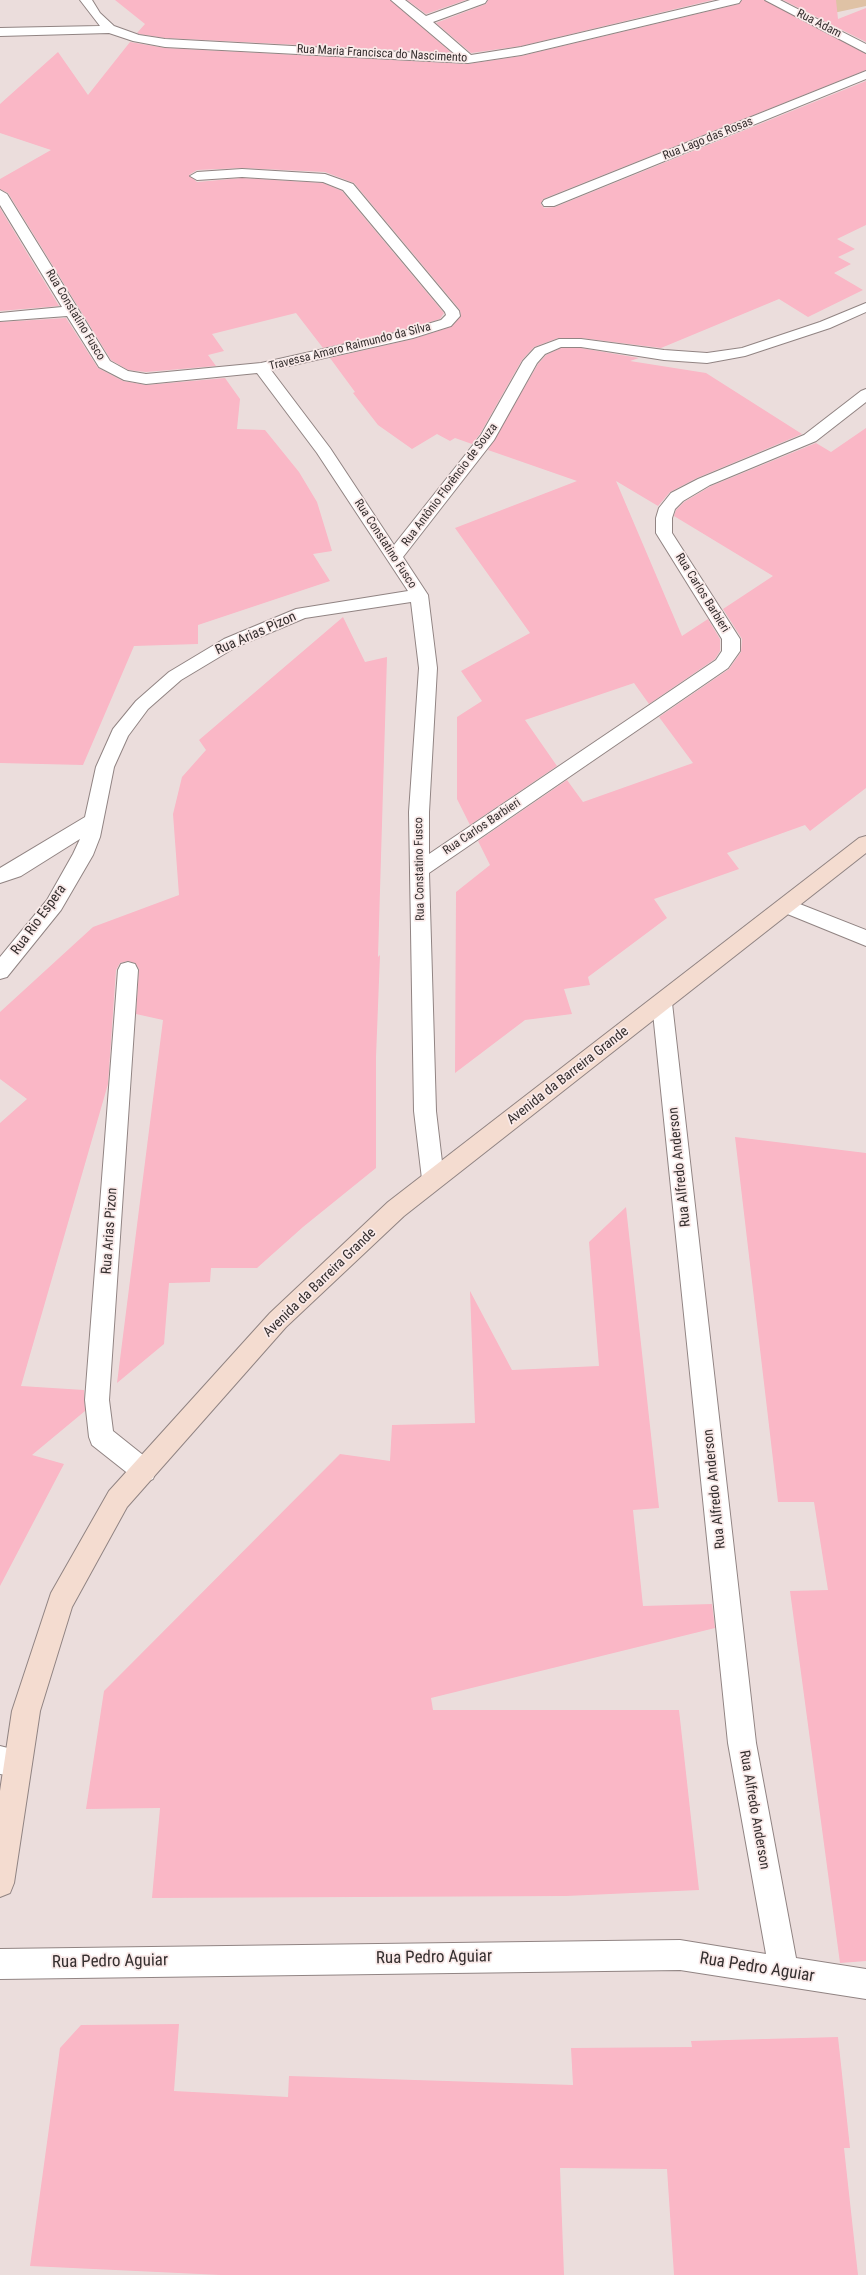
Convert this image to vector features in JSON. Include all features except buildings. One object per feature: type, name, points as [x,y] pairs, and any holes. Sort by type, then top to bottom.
[{"type":"main road","name":"Avenida da Barreira Grande","points":[[0,1883],[9,1761],[60,1602],[118,1499],[278,1320],[396,1208],[787,906],[866,843]]},
{"type":"street","name":"Rua Maria Francisca do Nascimento","points":[[86,0],[96,15],[110,29],[137,38],[165,43],[468,59],[521,51],[735,0]]},
{"type":"street","points":[[397,0],[425,21],[468,59]]},
{"type":"street","points":[[425,21],[481,0]]},
{"type":"street","name":"Rua Adam","points":[[771,0],[866,48]]},
{"type":"street","points":[[0,32],[110,29]]},
{"type":"street","name":"Rua Lago das Rosas","points":[[549,202],[866,75]]},
{"type":"street","name":"Travessa Amaro Raimundo da Silva","points":[[197,176],[242,174],[325,178],[348,187],[452,311],[452,316],[446,323],[408,335],[261,368]]},
{"type":"street","name":"Rua Constatino Fusco","points":[[0,194],[104,364],[124,375],[146,379],[261,368],[324,451],[419,595],[428,668],[419,812],[419,870],[425,1111],[433,1179]]},
{"type":"street","name":"Rua Antônio Florêncio de Souza","points":[[394,557],[488,437],[531,361],[540,351],[559,343],[581,343],[664,355],[707,358],[722,356],[745,352],[780,342],[866,307]]},
{"type":"street","points":[[0,317],[72,311]]},
{"type":"street","name":"Rua Carlos Barbieri","points":[[419,870],[722,664],[731,650],[731,639],[664,533],[664,518],[667,508],[677,497],[704,482],[810,438],[858,407],[866,394]]},
{"type":"street","name":"Rua Arias Pizon","points":[[92,822],[105,767],[120,734],[142,705],[175,676],[230,643],[302,614],[419,595]]},
{"type":"street","points":[[0,876],[14,871],[92,822]]},
{"type":"street","name":"Rua Rio Espera","points":[[0,971],[54,905],[83,855],[90,837],[92,822]]},
{"type":"street","points":[[787,906],[866,938]]},
{"type":"street","name":"Rua Arias Pizon","points":[[128,970],[97,1400],[101,1437],[144,1471]]},
{"type":"street","name":"Rua Alfredo Anderson","points":[[662,1003],[742,1744],[784,1972]]},
{"type":"street","name":"Rua Pedro Aguiar","points":[[0,1964],[680,1955],[866,1984]]},
{"type":"shaded area","points":[[796,0],[866,0],[866,6],[824,15]]}]
